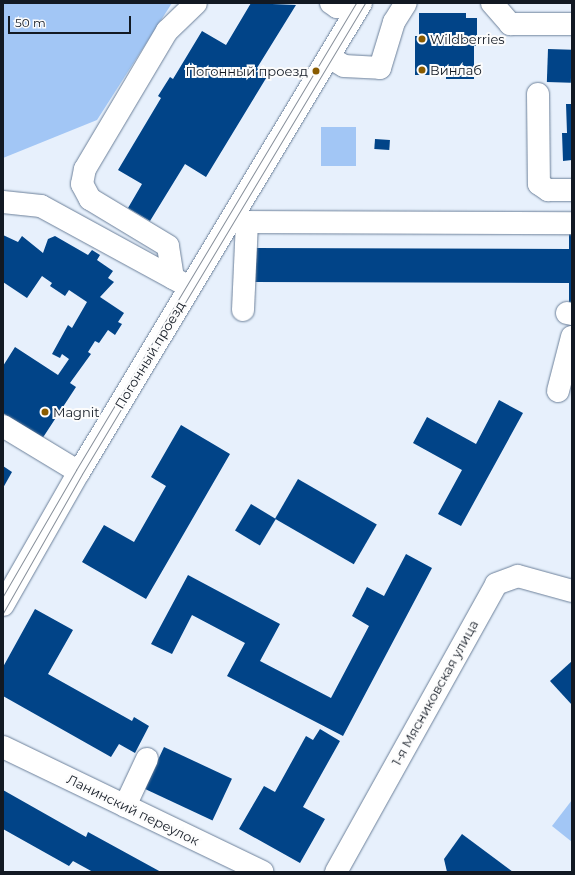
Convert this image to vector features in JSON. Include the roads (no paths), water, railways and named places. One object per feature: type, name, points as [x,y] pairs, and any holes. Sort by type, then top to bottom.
[{"type":"street","points":[[181,283],[168,246],[90,199],[82,184],[85,169],[167,31],[196,3]]},
{"type":"street","points":[[331,3],[337,7],[359,6]]},
{"type":"street","points":[[329,57],[344,66],[380,68],[394,22],[406,3]]},
{"type":"street","points":[[492,3],[510,24],[572,24]]},
{"type":"street","name":"Погонный проезд","points":[[3,605],[79,472],[181,283],[329,57],[359,6]]},
{"type":"street","points":[[538,94],[539,184],[548,190],[572,190]]},
{"type":"street","points":[[3,202],[41,206],[181,283]]},
{"type":"street","points":[[244,310],[247,222],[572,223]]},
{"type":"street","points":[[558,391],[572,337]]},
{"type":"street","points":[[3,426],[79,472]]},
{"type":"street","name":"1-я Мясниковская улица","points":[[336,872],[496,584],[518,576],[571,592]]},
{"type":"street","name":"Ланинский переулок","points":[[3,747],[264,872]]},
{"type":"street","points":[[125,806],[147,759]]},
{"type":"tram line","points":[[3,596],[76,470],[356,3]]},
{"type":"tram line","points":[[3,613],[82,474],[365,3]]},
{"type":"place","name":"Wildberries","points":[[422,39]]},
{"type":"place","name":"Винлаб","points":[[422,70]]},
{"type":"place","name":"Погонный проезд","points":[[316,71]]},
{"type":"place","name":"Magnit","points":[[45,412]]}]
